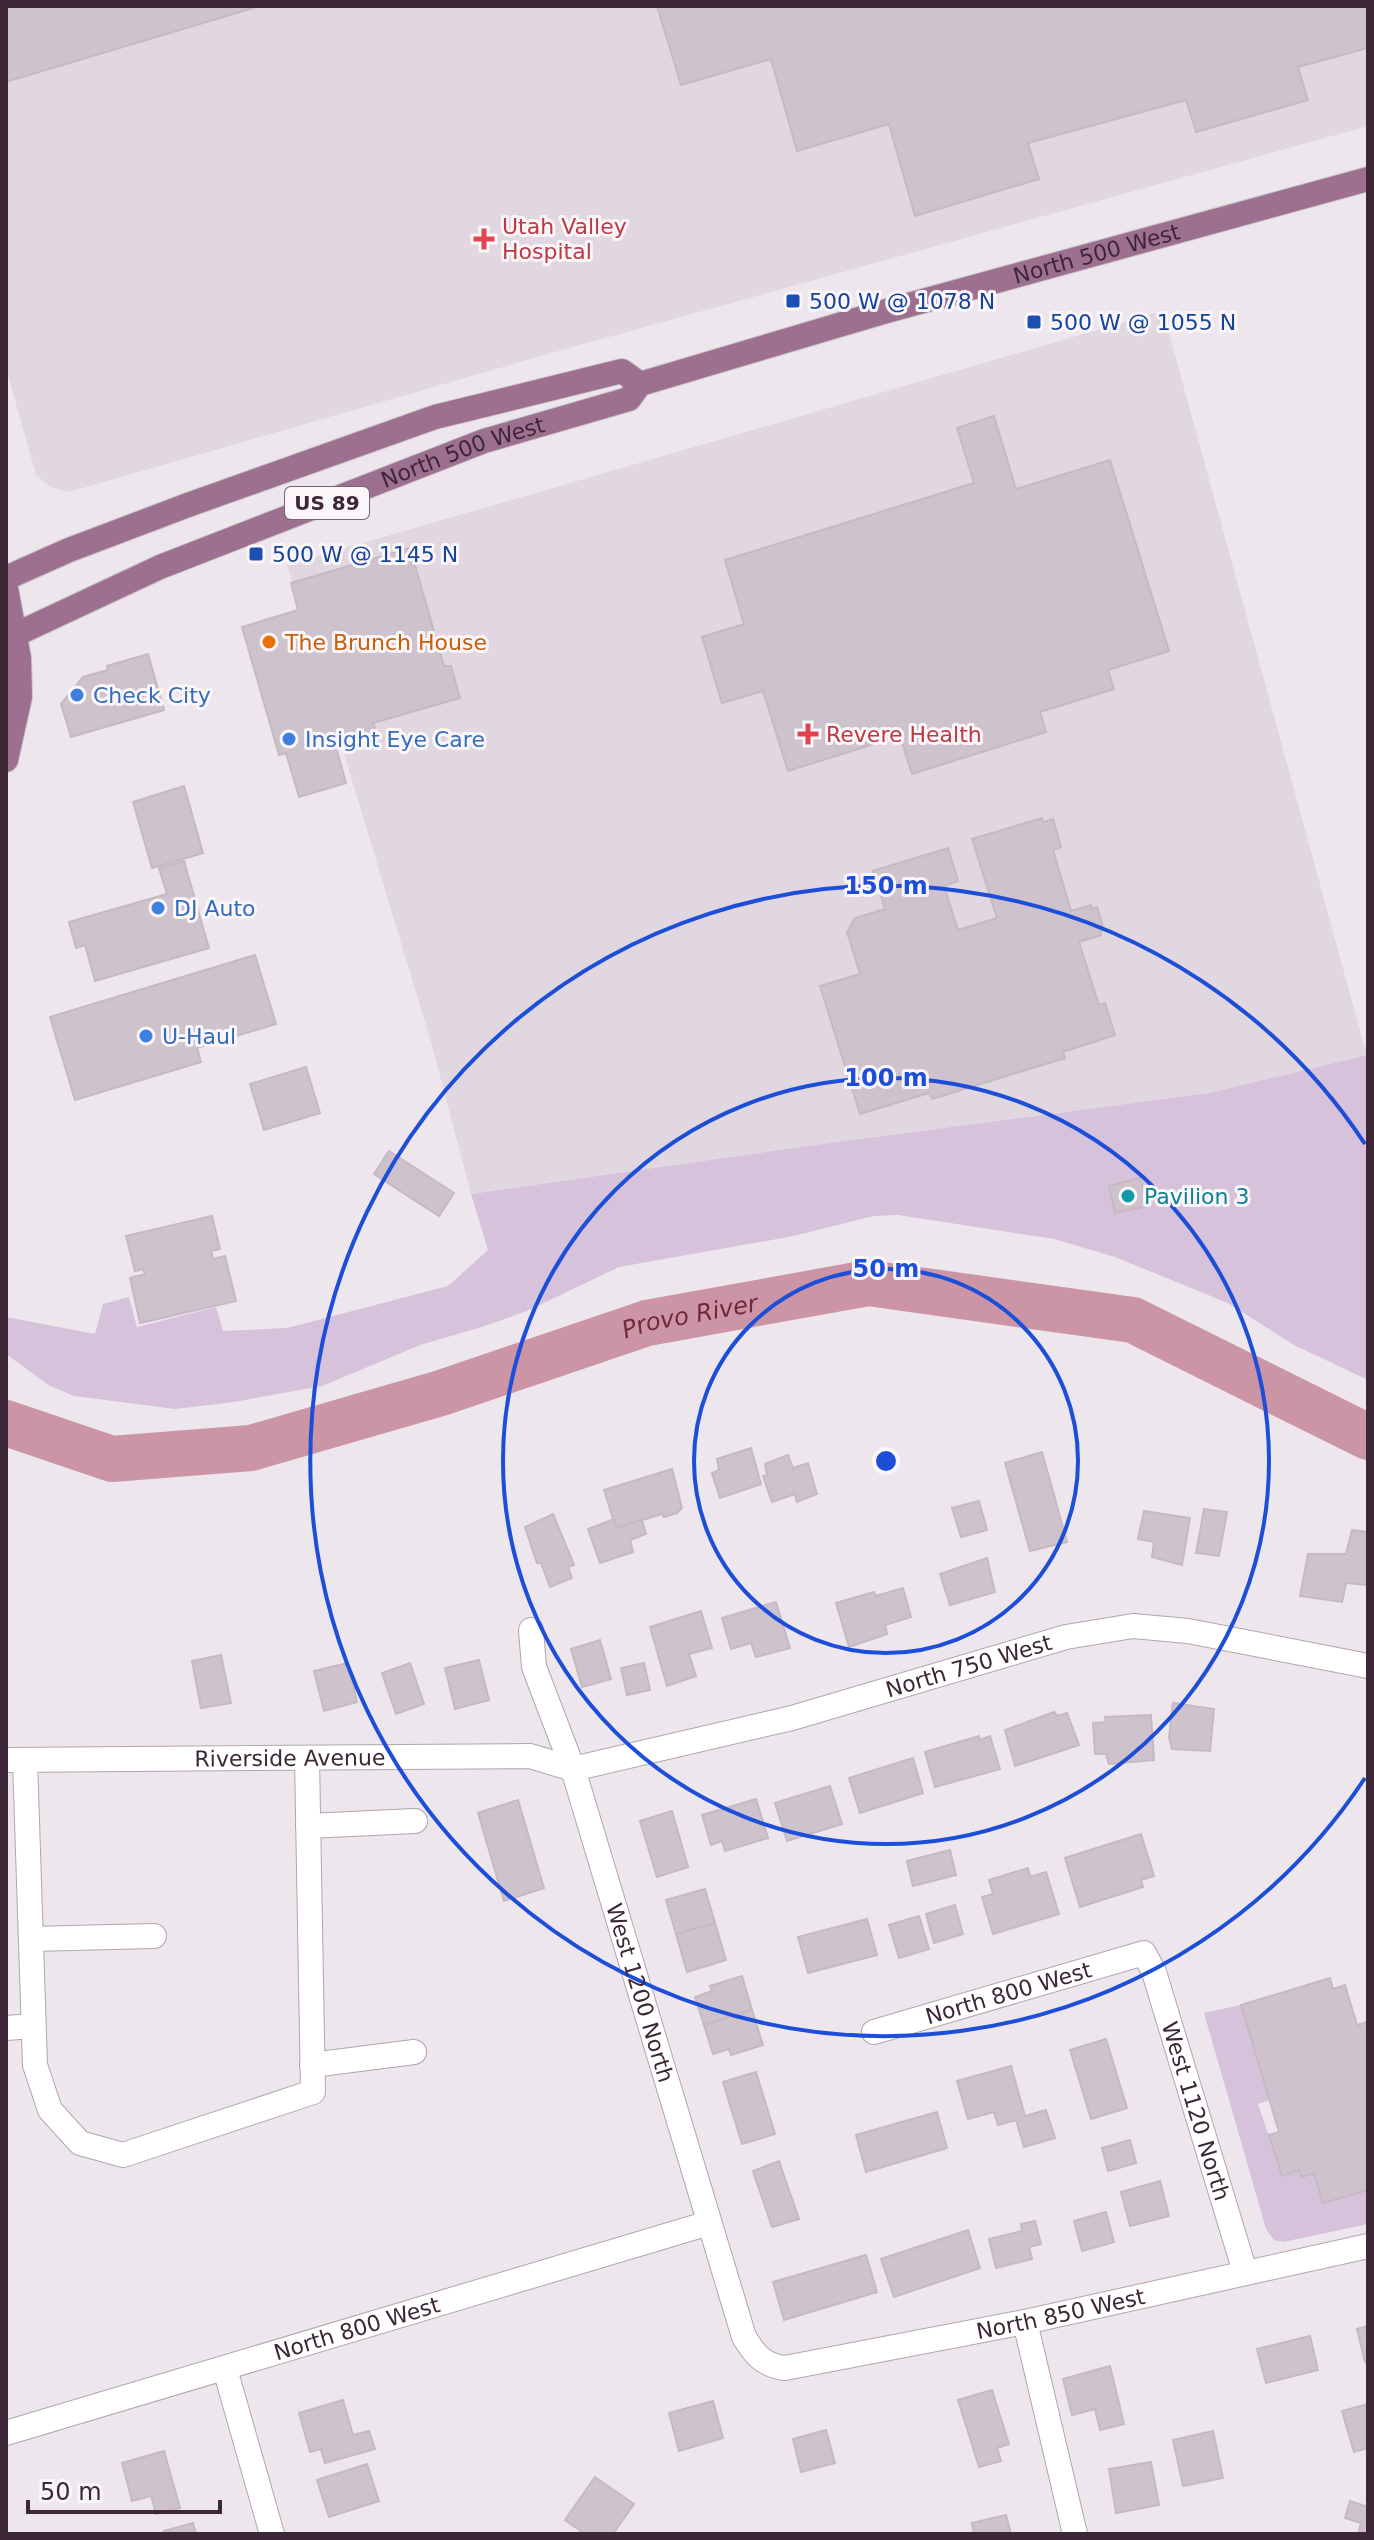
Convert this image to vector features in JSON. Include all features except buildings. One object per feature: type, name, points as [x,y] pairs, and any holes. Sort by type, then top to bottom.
[{"type":"main road","name":"North 500 West","points":[[11,637],[160,567],[484,441],[629,399],[640,384],[883,312],[1368,179]]},
{"type":"main road","name":"North 500 West","points":[[6,578],[69,550],[201,500],[435,417],[622,371],[640,384]]},
{"type":"main road","points":[[6,588],[20,697],[6,760]]},
{"type":"street","name":"North 750 West","points":[[573,1769],[792,1718],[1066,1637],[1133,1626],[1188,1631],[1368,1666]]},
{"type":"street","name":"West 1200 North","points":[[531,1630],[534,1667],[573,1769],[744,2337],[754,2354]]},
{"type":"street","name":"Riverside Avenue","points":[[15,1760],[530,1756],[573,1769]]},
{"type":"street","points":[[15,1760],[31,1939],[35,2065],[50,2110],[80,2143],[123,2155],[313,2092],[307,1758]]},
{"type":"street","points":[[308,1826],[415,1821]]},
{"type":"street","points":[[31,1939],[154,1936]]},
{"type":"street","name":"North 800 West","points":[[874,2032],[1144,1953]]},
{"type":"street","name":"West 1120 North","points":[[1144,1953],[1154,1972],[1245,2272]]},
{"type":"street","points":[[6,2028],[33,2026]]},
{"type":"street","points":[[312,2065],[414,2052]]},
{"type":"street","name":"North 800 West","points":[[6,2433],[709,2223]]},
{"type":"street","name":"North 850 West","points":[[754,2354],[774,2366],[785,2368],[1025,2322],[1368,2246]]},
{"type":"street","points":[[1025,2322],[1075,2534]]},
{"type":"street","points":[[225,2369],[272,2534]]},
{"type":"shaded area","name":"Utah Valley Hospital","points":[[6,6],[1368,6],[1368,126],[555,352],[69,492],[51,487],[36,475],[6,368]]},
{"type":"shaded area","name":"Revere Health","points":[[1163,311],[1367,1056],[1209,1093],[471,1194],[432,1045],[287,565]]},
{"type":"shaded area","points":[[1368,1055],[1368,1380],[1294,1345],[1228,1303],[1115,1257],[1054,1239],[898,1215],[874,1216],[794,1236],[619,1267],[529,1310],[420,1345],[322,1386],[234,1402],[175,1409],[74,1396],[50,1386],[6,1354],[6,1317],[95,1334],[103,1304],[129,1297],[137,1327],[216,1307],[223,1331],[287,1328],[448,1286],[488,1250],[471,1194],[1209,1093]]},
{"type":"shaded area","points":[[1241,2005],[1270,2100],[1258,2104],[1282,2175],[1299,2170],[1302,2177],[1314,2173],[1324,2203],[1368,2190],[1368,2224],[1283,2242],[1274,2240],[1266,2229],[1204,2013]]},
{"type":"waterway","name":"Provo River","points":[[6,1423],[112,1459],[251,1448],[441,1393],[647,1323],[868,1283],[1133,1320],[1368,1437]]},
{"type":"place","name":"Utah Valley Hospital","points":[[484,239]]},
{"type":"place","name":"500 W @ 1078 N","points":[[793,301]]},
{"type":"place","name":"500 W @ 1055 N","points":[[1034,322]]},
{"type":"place","name":"500 W @ 1145 N","points":[[256,554]]},
{"type":"place","name":"The Brunch House","points":[[269,642]]},
{"type":"place","name":"Check City","points":[[77,695]]},
{"type":"place","name":"Revere Health","points":[[808,734]]},
{"type":"place","name":"Insight Eye Care","points":[[289,739]]},
{"type":"place","name":"DJ Auto","points":[[158,908]]},
{"type":"place","name":"U-Haul","points":[[146,1036]]},
{"type":"place","name":"Pavilion 3","points":[[1128,1196]]}]
